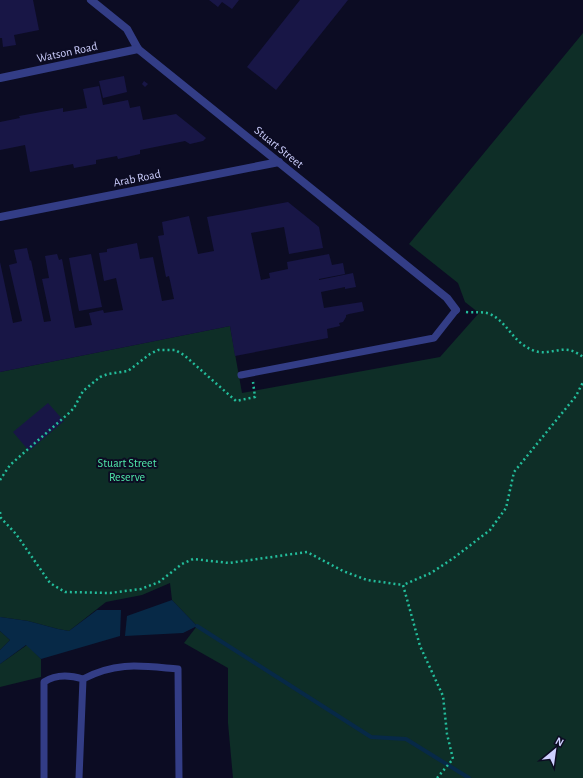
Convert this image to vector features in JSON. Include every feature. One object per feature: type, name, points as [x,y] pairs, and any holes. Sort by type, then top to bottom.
[{"type":"street","name":"Stuart Street","points":[[91,0],[127,29],[138,49],[447,298],[456,310]]},
{"type":"street","name":"Watson Road","points":[[0,78],[138,49]]},
{"type":"street","name":"Arab Road","points":[[0,216],[279,162]]},
{"type":"lane","points":[[241,375],[434,338],[456,310]]},
{"type":"lane","points":[[44,778],[44,682],[51,677],[63,676],[74,676],[83,679],[98,671],[121,666],[178,669],[179,778]]},
{"type":"lane","points":[[79,778],[83,679]]},
{"type":"path","points":[[456,310],[472,313],[482,311],[491,315],[503,324],[518,342],[537,352],[546,353],[569,350],[583,357]]},
{"type":"path","points":[[0,480],[10,465],[74,408],[83,391],[89,386],[100,377],[108,374],[128,371],[150,354],[158,350],[175,350],[184,355],[236,401],[255,397],[252,373]]},
{"type":"path","points":[[0,512],[0,518],[16,534],[50,583],[65,592],[110,593],[141,589],[159,582],[182,564],[193,560],[229,563],[307,552],[343,571],[367,580],[403,585],[431,573],[455,558],[490,530],[506,508],[514,472],[576,396],[583,382]]},
{"type":"path","points":[[403,585],[420,646],[443,696],[447,734],[453,759],[436,778]]},
{"type":"green space","name":"Stuart Street Reserve","points":[[583,33],[583,778],[233,778],[228,723],[228,668],[184,643],[197,626],[172,600],[170,583],[142,595],[106,602],[69,631],[28,621],[0,617],[0,372],[230,326],[242,393],[440,357],[479,313],[465,302],[458,283],[409,244]]},
{"type":"green space","points":[[0,631],[10,640],[0,650]]},
{"type":"green space","points":[[27,645],[41,659],[41,677],[0,687],[0,664]]},
{"type":"water","points":[[172,600],[197,626],[183,633],[125,636],[127,616]]},
{"type":"water","points":[[97,610],[121,610],[120,636],[41,659],[26,645],[0,664],[0,650],[10,640],[0,631],[0,617],[28,621],[69,631]]},
{"type":"building","points":[[0,0],[33,0],[39,30],[14,35],[16,45],[3,47],[2,38],[0,38]]},
{"type":"building","points":[[209,0],[239,0],[232,9],[222,2],[218,7]]},
{"type":"building","points":[[300,0],[348,0],[276,90],[247,67]]},
{"type":"building","points":[[124,76],[127,92],[103,98],[99,81]]},
{"type":"building","points":[[144,81],[148,84],[145,87],[142,84]]},
{"type":"building","points":[[99,86],[103,105],[128,100],[130,108],[140,106],[143,120],[176,114],[206,138],[203,141],[190,144],[185,141],[140,150],[140,154],[118,159],[117,156],[96,160],[96,164],[74,168],[73,164],[30,172],[25,145],[0,150],[0,122],[20,118],[19,116],[63,108],[63,112],[87,108],[83,89]]},
{"type":"building","points":[[288,202],[319,227],[323,248],[289,254],[284,227],[251,233],[261,280],[270,278],[269,273],[288,269],[287,262],[329,254],[332,265],[343,263],[345,274],[319,280],[353,273],[356,287],[345,289],[345,287],[321,292],[324,308],[362,302],[364,311],[346,315],[343,322],[339,323],[340,326],[327,329],[328,338],[235,356],[230,326],[0,372],[0,262],[13,323],[22,321],[9,265],[17,263],[14,250],[27,248],[30,261],[31,260],[44,322],[51,321],[42,279],[49,278],[45,256],[57,254],[59,260],[62,259],[75,328],[92,325],[89,313],[103,310],[104,313],[123,310],[116,278],[104,281],[99,253],[107,252],[107,249],[137,243],[140,259],[153,257],[162,301],[174,299],[169,276],[166,277],[158,236],[164,235],[162,222],[189,216],[198,254],[214,251],[207,217]]},
{"type":"building","points":[[91,254],[102,307],[79,311],[69,258]]},
{"type":"building","points":[[48,403],[64,421],[29,451],[13,432]]},
{"type":"waterway","points":[[197,626],[371,737],[406,739],[469,778]]}]
